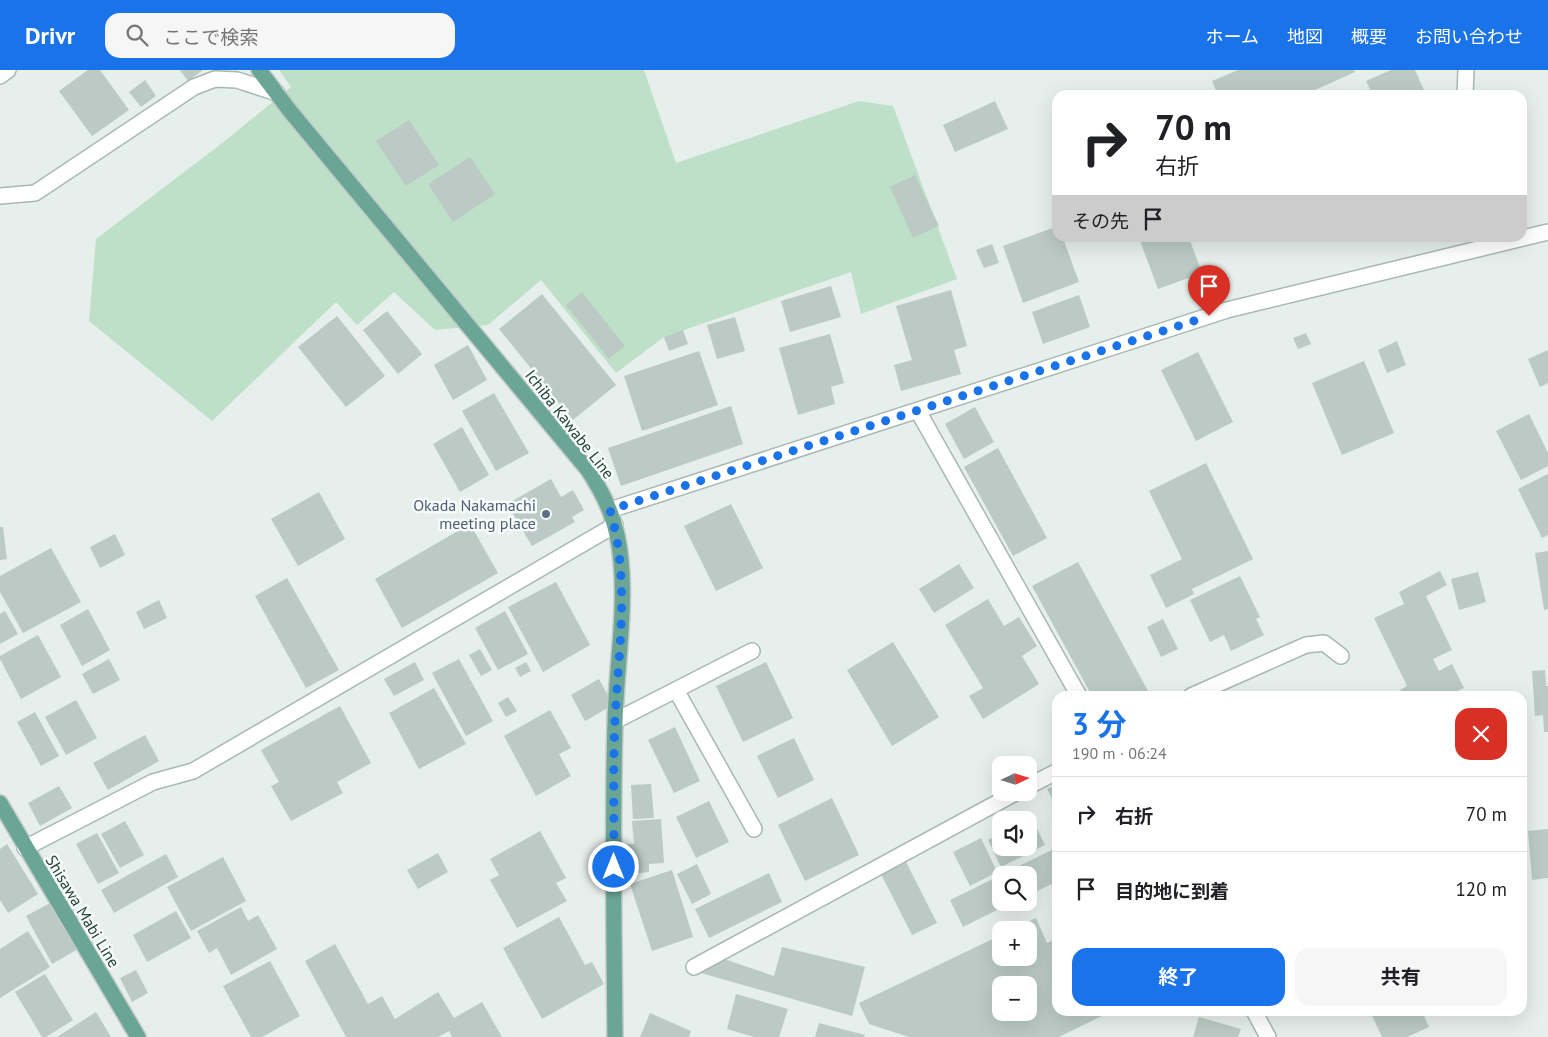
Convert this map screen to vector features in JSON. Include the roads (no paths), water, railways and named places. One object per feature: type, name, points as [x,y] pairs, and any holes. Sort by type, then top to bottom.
[{"type":"main road","name":"Ichiba Kawabe Line","points":[[259,70],[588,470],[601,489],[610,510],[615,526],[621,561],[621,616],[615,721],[615,1037]]},
{"type":"main road","name":"Shisawa Mabi Line","points":[[0,803],[4,819],[25,848],[138,1037]]},
{"type":"street","points":[[0,76],[8,70]]},
{"type":"street","points":[[1465,90],[1466,70]]},
{"type":"street","points":[[0,196],[35,193],[194,87],[215,79],[236,80],[276,93]]},
{"type":"street","points":[[1527,235],[1548,232]]},
{"type":"street","points":[[610,510],[1227,310],[1465,245],[1484,242]]},
{"type":"street","points":[[918,411],[1076,691]]},
{"type":"street","points":[[25,848],[153,782],[193,770],[615,526]]},
{"type":"street","points":[[1203,691],[1306,645],[1324,643],[1342,656]]},
{"type":"street","points":[[615,721],[752,651]]},
{"type":"street","points":[[676,690],[754,829]]},
{"type":"street","points":[[1038,781],[1052,774]]},
{"type":"street","points":[[694,967],[1000,801]]},
{"type":"street","points":[[1257,1016],[1269,1037]]},
{"type":"place","name":"Okada Nakamachi meeting place","points":[[546,514]]}]
